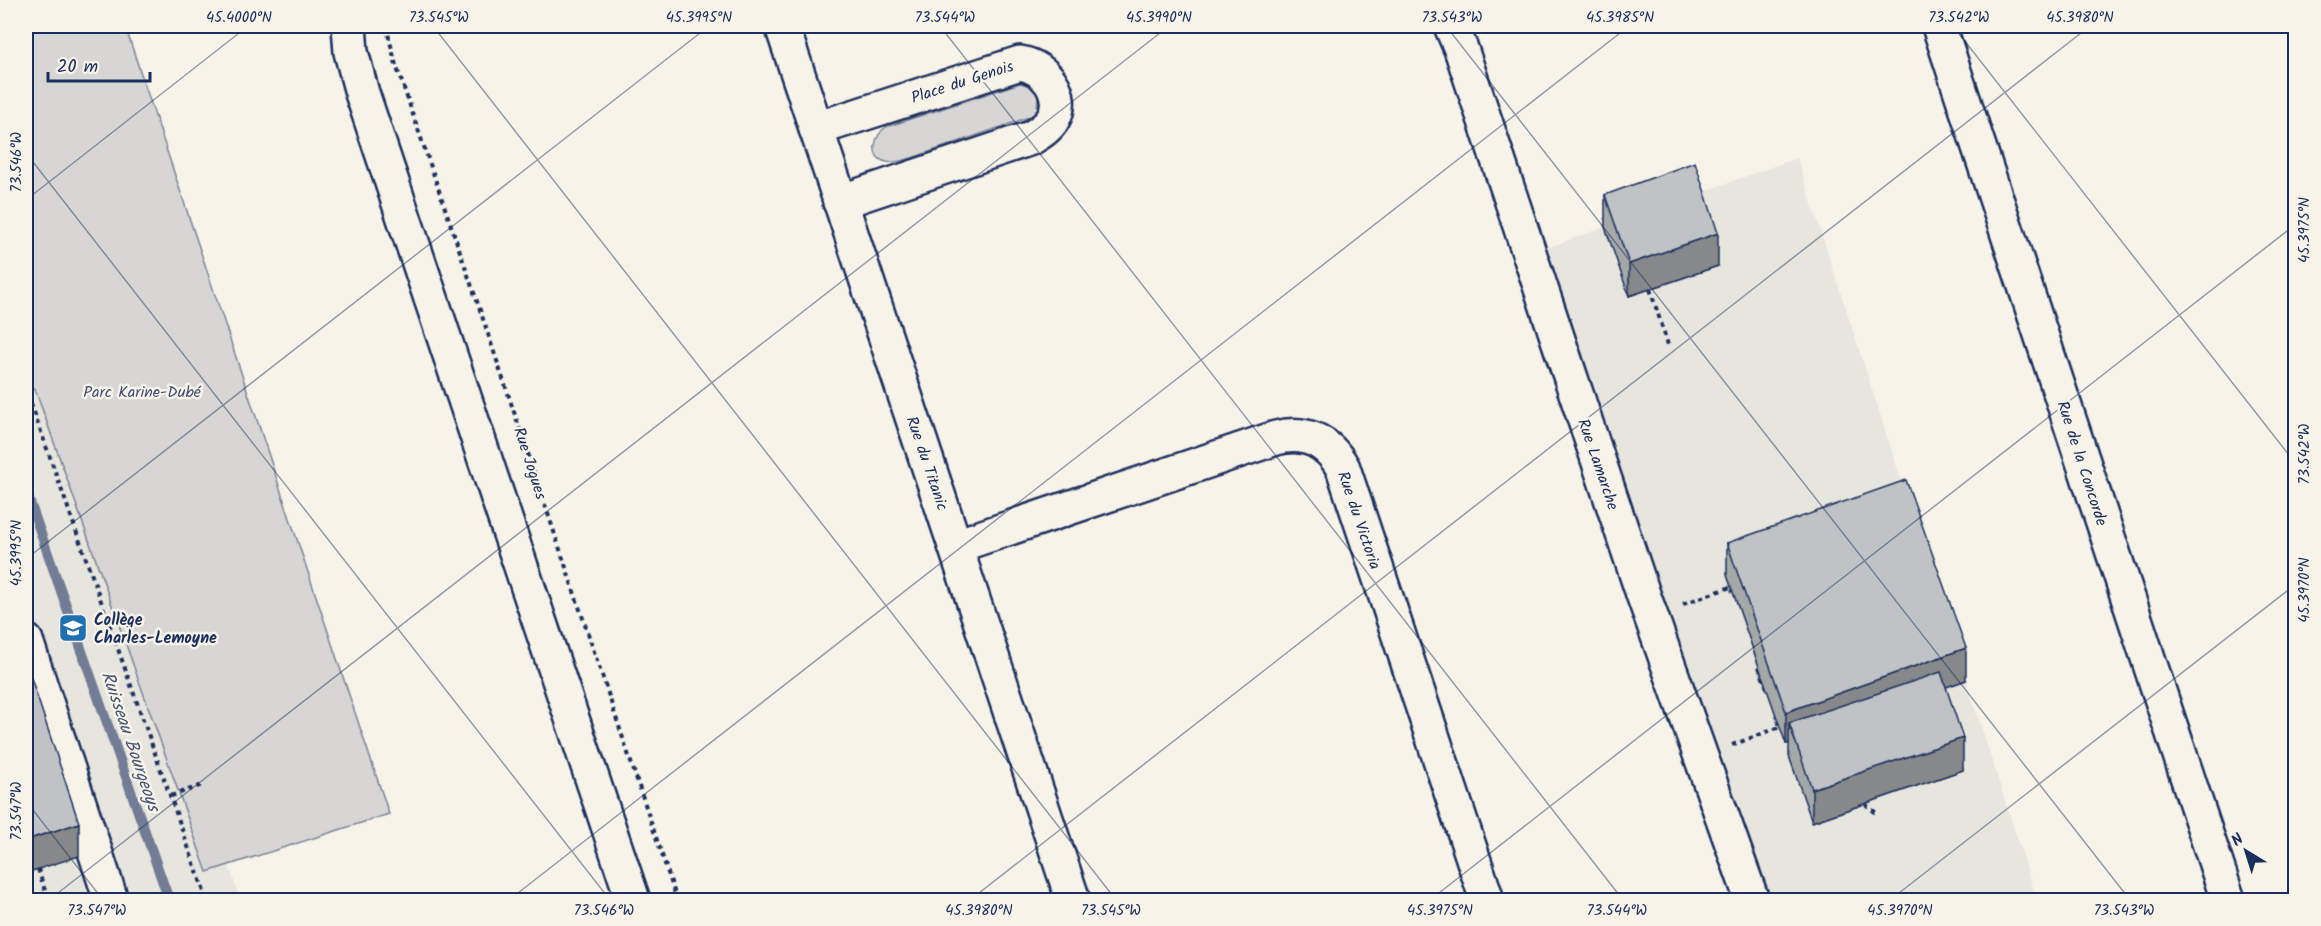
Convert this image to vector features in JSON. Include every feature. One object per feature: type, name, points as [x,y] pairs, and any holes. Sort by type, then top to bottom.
[{"type":"street","points":[[349,26],[351,52],[362,93],[633,900]]},
{"type":"street","name":"Rue du Titanic","points":[[782,26],[1073,900]]},
{"type":"street","name":"Rue Lamarche","points":[[1450,26],[1461,49],[1651,616],[1752,900]]},
{"type":"street","name":"Rue de la Concorde","points":[[1939,26],[2228,900]]},
{"type":"street","name":"Place du Genois","points":[[816,129],[1020,63],[1029,64],[1044,74],[1058,98],[1054,118],[1041,132],[1031,138],[840,202]]},
{"type":"street","name":"Rue du Victoria","points":[[956,546],[1276,438],[1290,434],[1304,435],[1318,441],[1338,459],[1343,468],[1487,900]]},
{"type":"street","points":[[26,641],[111,900]]},
{"type":"path","name":"Rue Jogues","points":[[386,26],[396,65],[677,900]]},
{"type":"path","points":[[1650,289],[1668,345]]},
{"type":"path","points":[[26,399],[29,398],[207,900]]},
{"type":"path","points":[[1651,616],[1731,587],[1735,597]]},
{"type":"path","points":[[1757,661],[1770,697]]},
{"type":"path","points":[[1701,757],[1780,728],[1776,715]]},
{"type":"path","points":[[171,796],[205,784]]},
{"type":"path","points":[[1865,804],[1879,815]]},
{"type":"path","points":[[38,869],[48,900]]},
{"type":"shaded area","points":[[1797,158],[2037,900],[1770,900],[1541,250]]},
{"type":"shaded area","name":"Collège Charles-Lemoyne","points":[[35,388],[207,871],[229,865],[240,900],[26,900],[26,391]]},
{"type":"green space","name":"Parc Karine-Dubé","points":[[26,26],[125,26],[389,814],[207,872],[35,389],[26,391]]},
{"type":"green space","points":[[1020,83],[1034,87],[1038,94],[1037,111],[1032,116],[912,158],[887,162],[877,156],[876,141],[878,135],[886,127]]},
{"type":"building","points":[[1695,162],[1718,233],[1629,264],[1605,195]]},
{"type":"building","points":[[1906,480],[1966,648],[1786,712],[1727,543]]},
{"type":"building","points":[[1941,672],[1963,738],[1812,789],[1789,723]]},
{"type":"building","points":[[31,678],[79,823],[26,840],[26,680]]},
{"type":"waterway","name":"Ruisseau Bourgeoys","points":[[26,491],[169,900]]},
{"type":"place","name":"Collège Charles-Lemoyne","points":[[73,628]]}]
